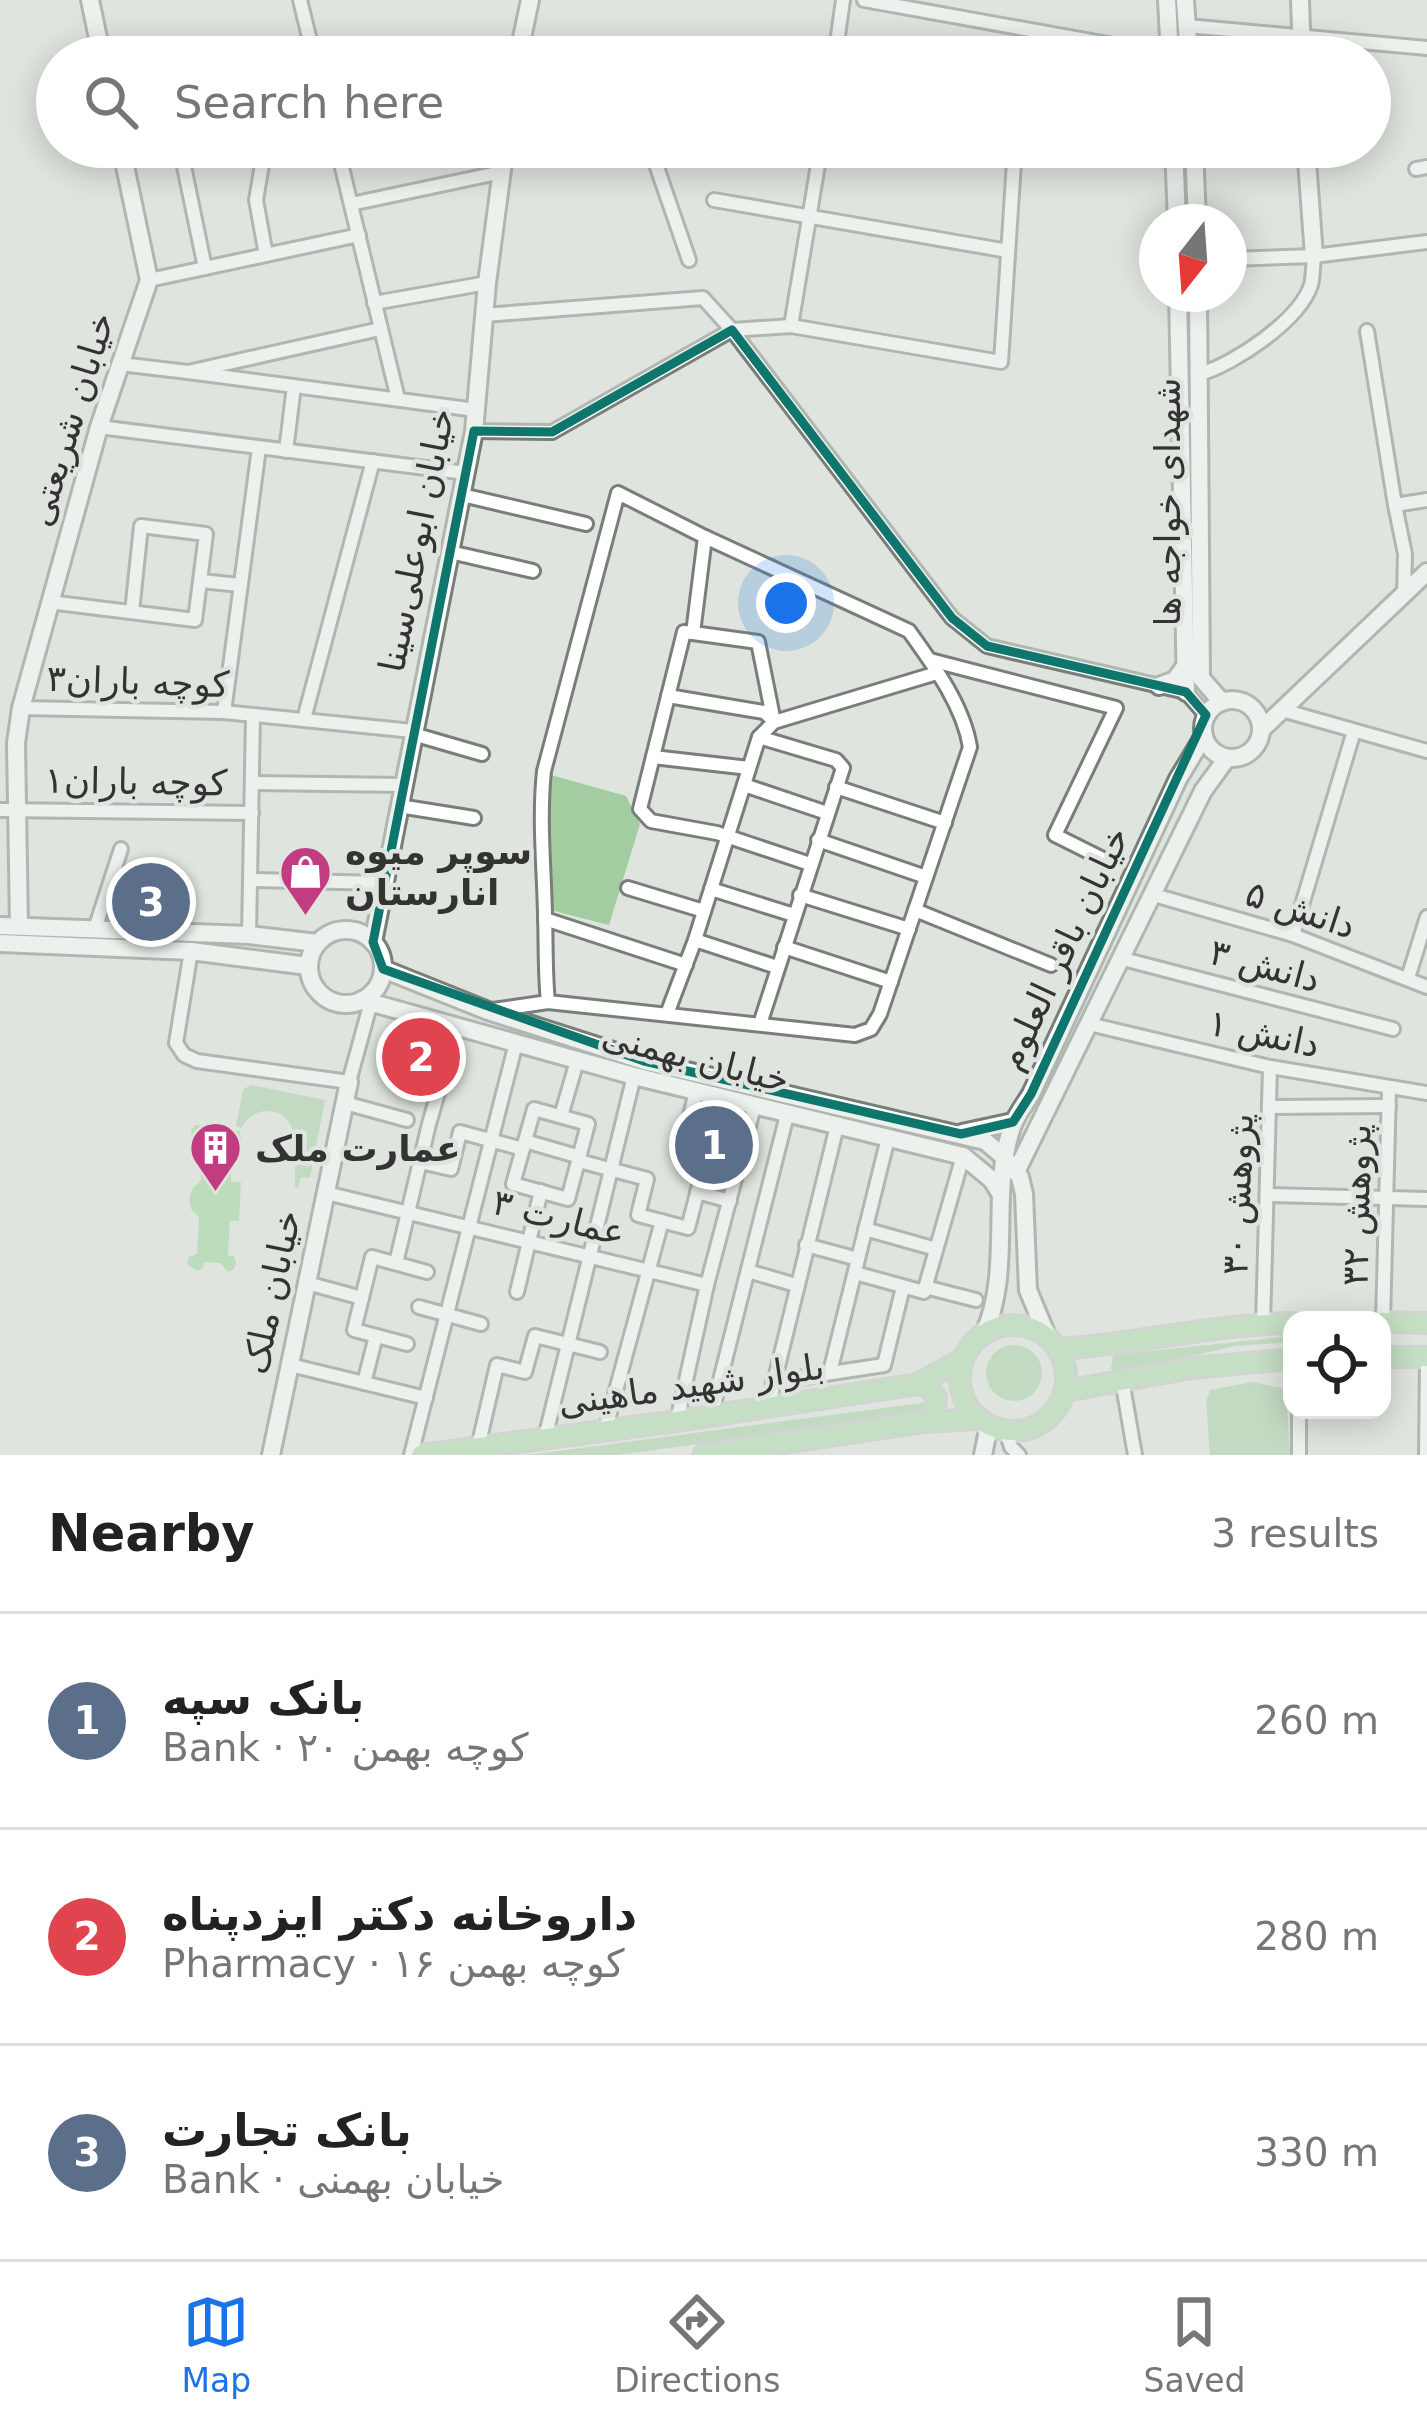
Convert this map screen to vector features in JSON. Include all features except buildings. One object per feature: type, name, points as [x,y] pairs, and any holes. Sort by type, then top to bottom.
[{"type":"main road","points":[[1391,1322],[1427,1323]]},
{"type":"main road","points":[[1053,1343],[1105,1346],[1283,1323]]},
{"type":"main road","points":[[1017,1325],[1053,1343],[1064,1362],[1065,1391],[1060,1404],[1041,1424],[1024,1430],[991,1425],[968,1407],[960,1376],[963,1359],[984,1334],[1017,1325]]},
{"type":"main road","points":[[1105,1346],[1097,1365],[1102,1374],[1122,1380]]},
{"type":"main road","points":[[1391,1357],[1427,1358]]},
{"type":"main road","name":"بلوار شهید ماهینی","points":[[422,1455],[918,1384],[963,1359]]},
{"type":"main road","points":[[1065,1391],[1192,1368],[1283,1360]]},
{"type":"main road","points":[[918,1384],[936,1397],[934,1414],[925,1422]]},
{"type":"main road","name":"بلوار شهید ماهینی","points":[[703,1455],[925,1422],[991,1425]]},
{"type":"street","points":[[90,0],[98,36]]},
{"type":"street","points":[[300,0],[309,36]]},
{"type":"street","points":[[522,36],[530,0]]},
{"type":"street","points":[[838,36],[844,0]]},
{"type":"street","points":[[864,0],[1061,36]]},
{"type":"street","points":[[1167,0],[1169,36]]},
{"type":"street","points":[[1185,0],[1188,36]]},
{"type":"street","points":[[1300,0],[1301,36]]},
{"type":"street","points":[[1187,26],[1291,36]]},
{"type":"street","points":[[1391,45],[1427,48]]},
{"type":"street","name":"خیابان شریعتی","points":[[9,926],[8,741],[99,427],[149,280],[125,168]]},
{"type":"street","points":[[184,168],[205,268]]},
{"type":"street","points":[[261,168],[256,200],[266,255]]},
{"type":"street","points":[[342,168],[398,399]]},
{"type":"street","name":"خیابان ابوعلی‌سینا","points":[[373,942],[474,431],[502,168]]},
{"type":"street","points":[[657,168],[688,260]]},
{"type":"street","points":[[791,326],[818,168]]},
{"type":"street","points":[[474,431],[551,432],[732,331],[791,326],[1001,362],[1014,168]]},
{"type":"street","points":[[1175,168],[1176,204]]},
{"type":"street","points":[[1195,168],[1196,204]]},
{"type":"street","points":[[1200,374],[1214,370],[1286,321],[1312,284],[1308,168]]},
{"type":"street","points":[[351,204],[502,172]]},
{"type":"street","points":[[715,200],[1008,251]]},
{"type":"street","points":[[149,280],[359,235]]},
{"type":"street","points":[[1247,258],[1314,256],[1427,242]]},
{"type":"street","points":[[374,303],[487,283]]},
{"type":"street","points":[[484,315],[703,298],[952,619],[987,646],[1186,692],[1206,715]]},
{"type":"street","name":"شهدای خواجه ها","points":[[1178,312],[1186,692]]},
{"type":"street","name":"شهدای خواجه ها","points":[[1198,312],[1201,678],[1222,702]]},
{"type":"street","points":[[188,372],[380,329]]},
{"type":"street","points":[[1367,331],[1405,554],[1404,595]]},
{"type":"street","points":[[120,364],[476,410]]},
{"type":"street","points":[[286,451],[294,386]]},
{"type":"street","points":[[99,427],[466,472]]},
{"type":"street","points":[[224,712],[259,448]]},
{"type":"street","points":[[304,719],[373,461]]},
{"type":"street","points":[[488,1011],[548,1002],[855,1035],[871,1029],[970,747],[966,723],[909,632],[618,494],[544,771],[548,1002]]},
{"type":"street","points":[[462,495],[586,524]]},
{"type":"street","points":[[1395,505],[1427,500]]},
{"type":"street","points":[[49,602],[195,620],[206,533],[141,526],[132,612]]},
{"type":"street","points":[[693,633],[705,537]]},
{"type":"street","points":[[450,552],[533,571]]},
{"type":"street","points":[[1261,730],[1427,572]]},
{"type":"street","points":[[201,581],[240,585]]},
{"type":"street","points":[[775,722],[758,642],[684,632],[640,809],[651,821],[717,833],[810,864]]},
{"type":"street","points":[[1159,686],[1175,680],[1186,664]]},
{"type":"street","points":[[667,1014],[759,737],[775,722],[933,666],[1116,708],[1055,835],[1105,860]]},
{"type":"street","points":[[668,696],[764,712],[775,722]]},
{"type":"street","points":[[1240,701],[1260,721],[1259,740],[1246,755],[1227,758],[1210,749],[1204,736],[1206,715],[1222,702],[1240,701]]},
{"type":"street","name":"کوچه باران۳","points":[[20,708],[224,712],[304,719],[413,733],[482,754]]},
{"type":"street","points":[[1282,710],[1427,752]]},
{"type":"street","points":[[249,935],[253,715]]},
{"type":"street","points":[[1293,934],[1354,730]]},
{"type":"street","name":"خیابان باقر العلوم","points":[[984,1334],[998,1293],[1001,1195],[1010,1165],[1013,1122],[1031,1094],[1178,779],[1204,736]]},
{"type":"street","points":[[759,737],[836,760],[843,768],[760,1024]]},
{"type":"street","points":[[653,757],[749,768]]},
{"type":"street","name":"خیابان باقر العلوم","points":[[1010,1165],[1090,1024],[1203,791],[1227,758]]},
{"type":"street","points":[[253,783],[403,785]]},
{"type":"street","points":[[744,785],[827,813]]},
{"type":"street","points":[[836,787],[945,823]]},
{"type":"street","points":[[399,806],[474,818]]},
{"type":"street","name":"کوچه باران۱","points":[[10,810],[252,813]]},
{"type":"street","points":[[818,840],[926,877]]},
{"type":"street","points":[[95,929],[121,849]]},
{"type":"street","points":[[250,880],[383,883]]},
{"type":"street","points":[[628,888],[704,911]]},
{"type":"street","points":[[712,889],[794,915]]},
{"type":"street","points":[[800,895],[909,929]]},
{"type":"street","name":"دانش ۵","points":[[1154,895],[1293,934],[1427,987]]},
{"type":"street","points":[[915,910],[1052,965]]},
{"type":"street","points":[[1408,978],[1427,917]]},
{"type":"street","points":[[545,920],[686,965]]},
{"type":"street","points":[[9,926],[249,935],[317,943]]},
{"type":"street","points":[[345,930],[373,942],[383,969],[367,1001],[330,1001],[314,987],[308,966],[317,943],[345,930]]},
{"type":"street","points":[[694,940],[777,968]]},
{"type":"street","points":[[0,943],[191,951],[308,966]]},
{"type":"street","points":[[784,947],[891,982]]},
{"type":"street","points":[[191,951],[176,1043],[184,1055],[197,1061],[350,1082]]},
{"type":"street","name":"دانش ۳","points":[[1123,959],[1393,1029]]},
{"type":"street","name":"خیابان بهمنی","points":[[383,969],[488,1011],[644,1060],[961,1133],[985,1141],[1010,1165]]},
{"type":"street","name":"خیابان بهمنی","points":[[367,1001],[634,1076],[963,1156]]},
{"type":"street","name":"خیابان ملک","points":[[271,1455],[367,1001]]},
{"type":"street","name":"دانش ۱","points":[[1090,1024],[1270,1067],[1427,1094]]},
{"type":"street","points":[[396,1263],[457,1027]]},
{"type":"street","points":[[411,1455],[516,1043]]},
{"type":"street","points":[[561,1116],[578,1061]]},
{"type":"street","name":"پژوهش ۳۰","points":[[1263,1324],[1270,1067]]},
{"type":"street","points":[[545,1438],[634,1076]]},
{"type":"street","name":"پژوهش ۳۲","points":[[1382,1311],[1389,1089]]},
{"type":"street","points":[[420,1162],[451,1169],[460,1132],[524,1145],[647,1179],[638,1215],[688,1228],[707,1155],[682,1148],[697,1092]]},
{"type":"street","points":[[345,1103],[407,1120]]},
{"type":"street","points":[[1270,1107],[1389,1106]]},
{"type":"street","points":[[677,1421],[754,1107]]},
{"type":"street","points":[[534,1109],[561,1116],[587,1124],[568,1199],[513,1184],[534,1109]]},
{"type":"street","points":[[711,1416],[787,1114]]},
{"type":"street","points":[[961,1133],[1013,1122]]},
{"type":"street","points":[[768,1407],[837,1126]]},
{"type":"street","points":[[830,1372],[888,1138]]},
{"type":"street","points":[[806,1245],[924,1292],[963,1156],[992,1180],[1001,1195]]},
{"type":"street","points":[[1010,1165],[1024,1194],[1028,1290],[1053,1343]]},
{"type":"street","points":[[517,1292],[541,1191]]},
{"type":"street","points":[[698,1192],[730,1201]]},
{"type":"street","name":"عمارت ۳","points":[[326,1193],[707,1285]]},
{"type":"street","points":[[1268,1195],[1427,1199]]},
{"type":"street","points":[[605,1431],[662,1221]]},
{"type":"street","points":[[866,1229],[936,1249]]},
{"type":"street","points":[[407,1344],[354,1330],[372,1257],[427,1272]]},
{"type":"street","points":[[748,1271],[796,1285]]},
{"type":"street","points":[[307,1283],[362,1298]]},
{"type":"street","points":[[773,1382],[884,1365],[903,1287]]},
{"type":"street","points":[[925,1288],[976,1300]]},
{"type":"street","points":[[998,1293],[1007,1300],[1020,1299],[1028,1290]]},
{"type":"street","points":[[419,1307],[481,1324]]},
{"type":"street","points":[[364,1383],[376,1336]]},
{"type":"street","points":[[478,1447],[497,1365],[526,1372],[535,1336],[601,1352]]},
{"type":"street","points":[[1426,1455],[1427,1358]]},
{"type":"street","points":[[290,1365],[426,1398]]},
{"type":"street","points":[[1122,1380],[1135,1455]]},
{"type":"street","points":[[1299,1419],[1299,1455]]},
{"type":"street","points":[[983,1455],[991,1425]]},
{"type":"street","points":[[991,1425],[1019,1455]]},
{"type":"highlighted area","points":[[732,330],[952,618],[987,646],[1186,692],[1206,715],[1031,1094],[1013,1122],[961,1134],[644,1061],[383,969],[373,942],[474,431],[552,432]]},
{"type":"green space","points":[[551,775],[626,796],[640,824],[609,925],[550,910]]},
{"type":"green space","points":[[252,1085],[325,1100],[310,1178],[301,1177],[298,1189],[294,1139],[286,1118],[265,1111],[251,1116],[241,1128],[236,1126],[243,1089]]},
{"type":"green space","points":[[1283,1337],[1283,1343],[1235,1346],[1115,1374],[1113,1355]]},
{"type":"green space","points":[[1014,1345],[1034,1353],[1042,1373],[1034,1393],[1014,1401],[994,1393],[986,1373],[994,1353]]},
{"type":"green space","points":[[1252,1382],[1283,1388],[1290,1455],[1210,1455],[1206,1402],[1210,1390]]},
{"type":"green space","points":[[922,1403],[926,1407],[922,1414],[617,1455],[528,1455]]},
{"type":"place","name":"بانک تجارت","points":[[151,902]]},
{"type":"place","name":"سوپر میوه انارستان","points":[[306,918]]},
{"type":"place","name":"داروخانه دکتر ایزدپناه","points":[[421,1057]]},
{"type":"place","name":"بانک سپه","points":[[714,1145]]},
{"type":"place","name":"عمارت ملک","points":[[216,1194]]}]
